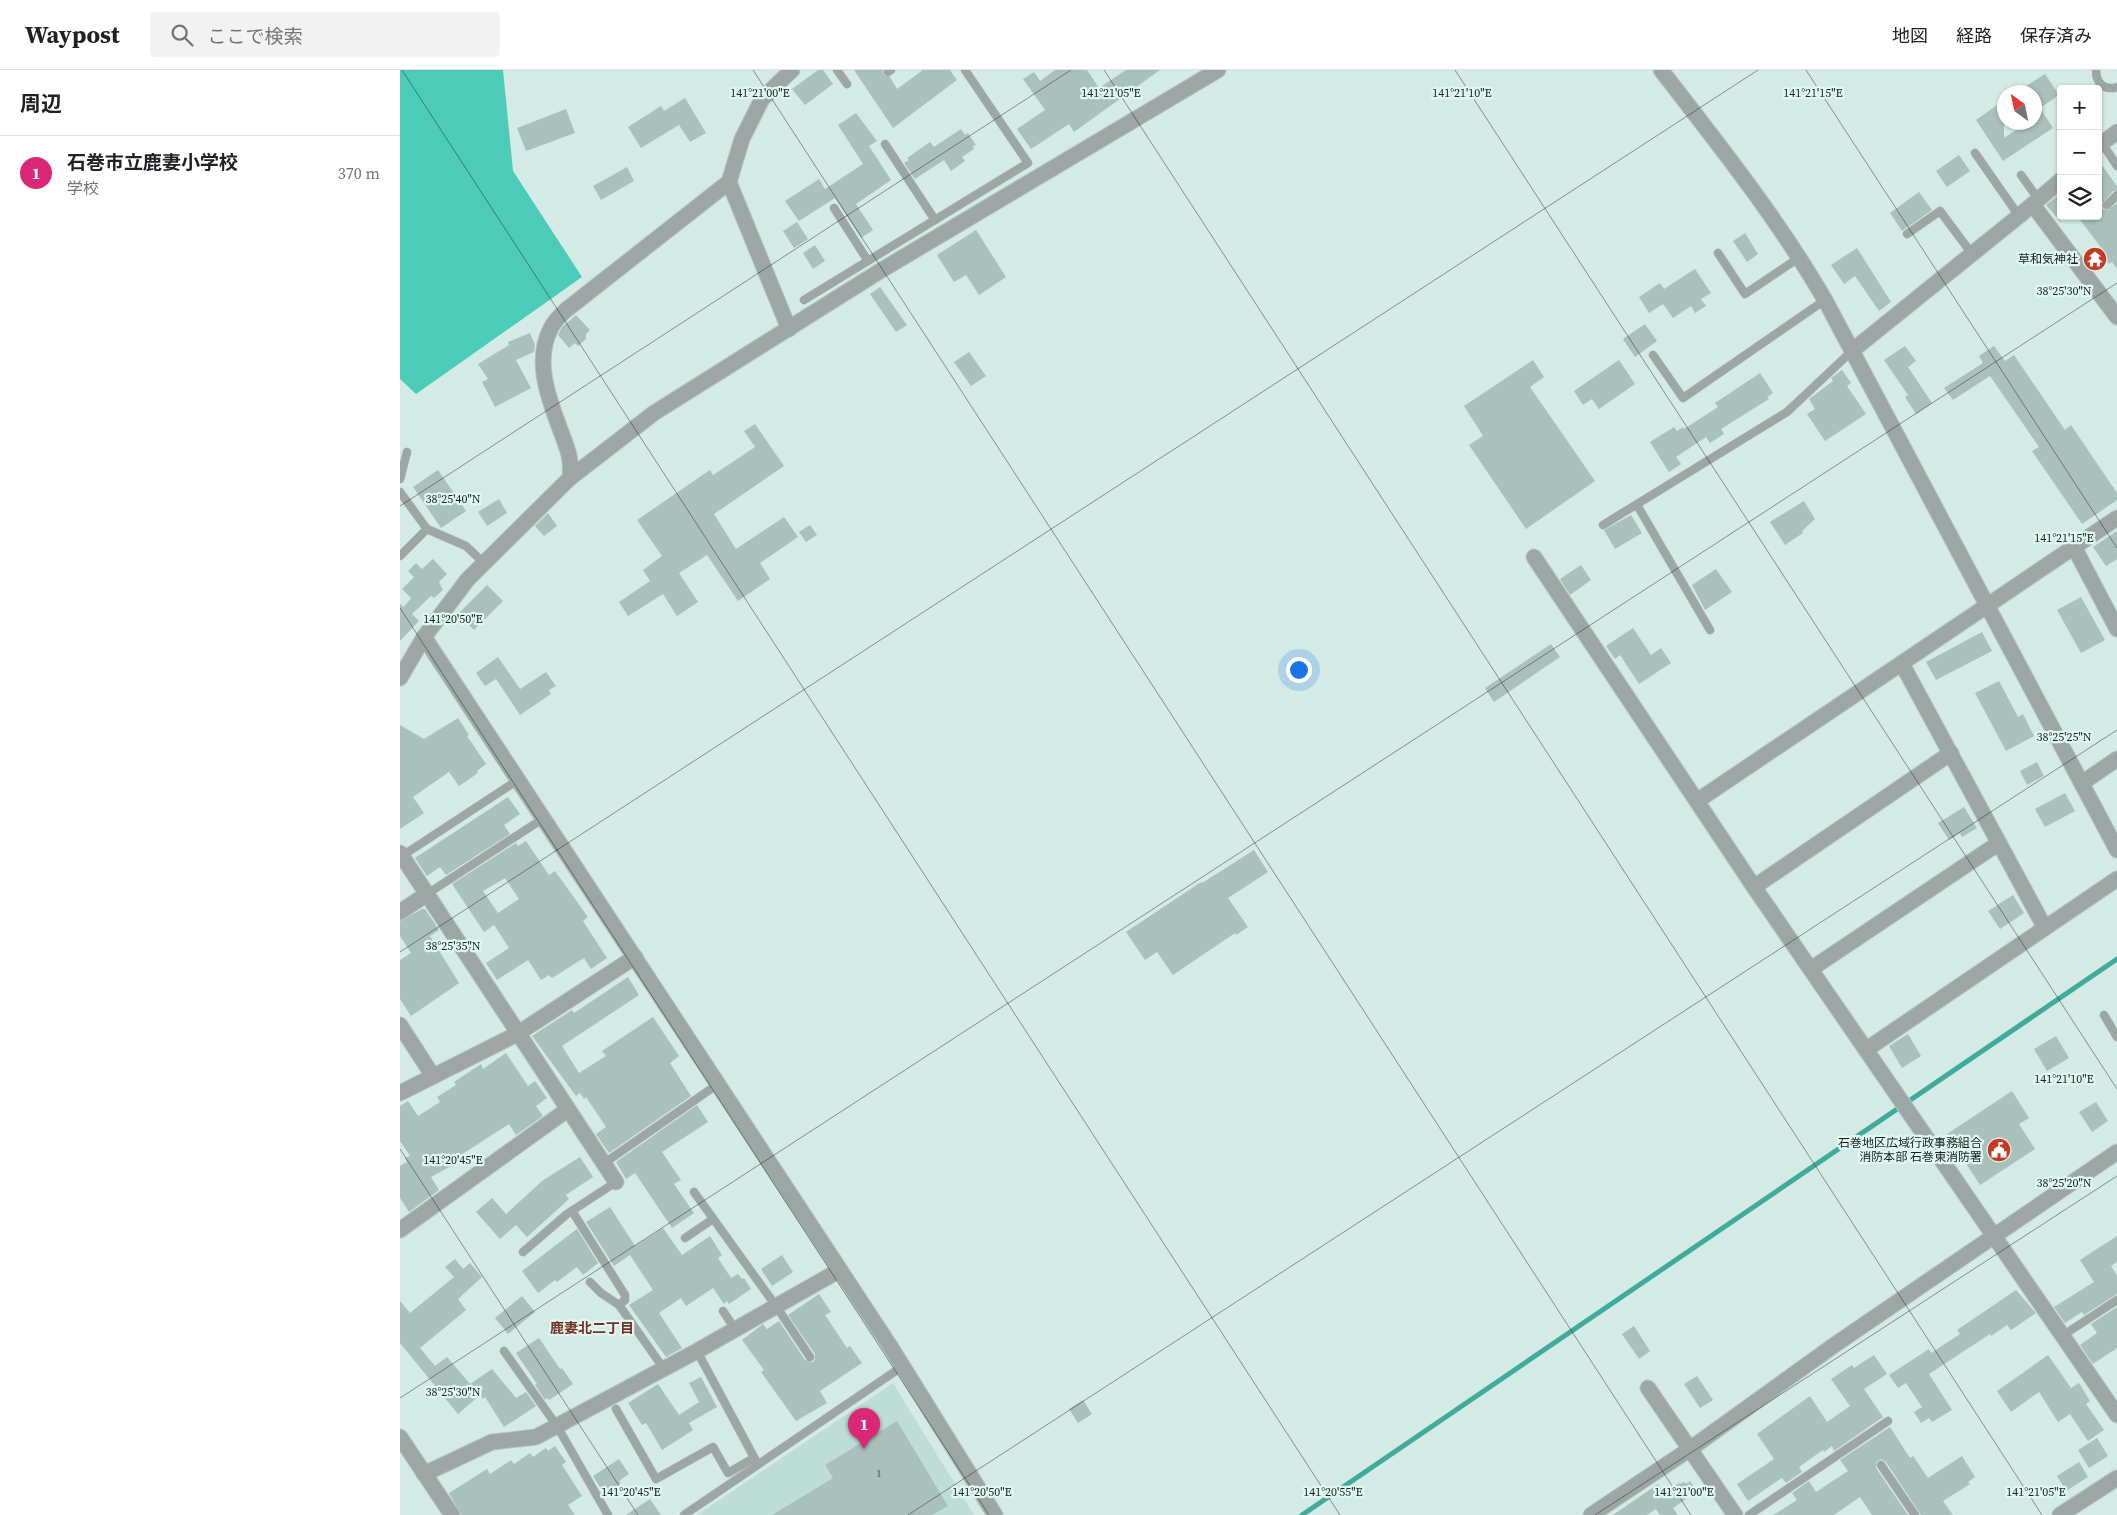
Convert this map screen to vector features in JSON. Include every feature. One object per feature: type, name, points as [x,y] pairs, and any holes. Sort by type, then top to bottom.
[{"type":"street","points":[[400,678],[424,637],[468,579],[570,478],[654,413],[880,271],[1218,70]]},
{"type":"street","points":[[1661,70],[1754,192],[1800,257],[1853,350],[2117,850]]},
{"type":"street","points":[[570,478],[571,461],[550,402],[544,375],[544,346],[551,327],[566,310],[729,182],[742,138],[762,99],[789,71]]},
{"type":"street","points":[[2102,143],[2117,132]]},
{"type":"street","points":[[729,182],[789,329]]},
{"type":"street","points":[[1853,350],[2036,203],[2057,184]]},
{"type":"street","points":[[2036,203],[2117,317]]},
{"type":"street","points":[[1696,801],[2117,518]]},
{"type":"street","points":[[2074,547],[2117,629]]},
{"type":"street","points":[[1534,557],[1754,887],[2117,1415]]},
{"type":"street","points":[[424,637],[903,1366],[995,1515]]},
{"type":"street","points":[[1902,664],[2045,928]]},
{"type":"street","points":[[1754,887],[1950,753]]},
{"type":"street","points":[[2082,783],[2117,759]]},
{"type":"street","points":[[1811,969],[1999,843]]},
{"type":"street","points":[[401,855],[616,1182]]},
{"type":"street","points":[[1867,1049],[2117,878]]},
{"type":"street","points":[[400,912],[427,894]]},
{"type":"street","points":[[400,1093],[517,1034],[635,957]]},
{"type":"street","points":[[400,1025],[433,1076]]},
{"type":"street","points":[[400,1230],[567,1110]]},
{"type":"street","points":[[1591,1515],[1690,1449],[1833,1346],[2117,1152]]},
{"type":"street","points":[[424,1474],[492,1442],[536,1437],[697,1351],[840,1270]]},
{"type":"street","points":[[1648,1388],[1734,1515]]},
{"type":"street","points":[[401,1442],[452,1515]]},
{"type":"street","points":[[2060,1515],[2117,1478]]},
{"type":"lane","points":[[837,70],[847,84]]},
{"type":"lane","points":[[804,300],[1028,163],[965,70]]},
{"type":"lane","points":[[2096,70],[2098,82],[2102,86],[2108,88],[2117,87]]},
{"type":"lane","points":[[885,144],[935,220]]},
{"type":"lane","points":[[2102,147],[2117,166]]},
{"type":"lane","points":[[1975,153],[2019,216]]},
{"type":"lane","points":[[2021,175],[2036,203]]},
{"type":"lane","points":[[2107,205],[2117,195]]},
{"type":"lane","points":[[834,208],[868,261]]},
{"type":"lane","points":[[1907,234],[1940,211],[1972,254]]},
{"type":"lane","points":[[1718,253],[1745,294],[1800,257]]},
{"type":"lane","points":[[1653,355],[1683,398],[1825,300]]},
{"type":"lane","points":[[1603,525],[1637,506],[1787,412],[1853,350]]},
{"type":"lane","points":[[400,479],[407,452]]},
{"type":"lane","points":[[400,492],[426,529],[466,546],[484,563]]},
{"type":"lane","points":[[1637,506],[1710,630]]},
{"type":"lane","points":[[400,556],[426,529]]},
{"type":"lane","points":[[401,855],[518,780]]},
{"type":"lane","points":[[427,894],[544,818]]},
{"type":"lane","points":[[2104,1015],[2117,1037]]},
{"type":"lane","points":[[603,1164],[718,1084]]},
{"type":"lane","points":[[523,1252],[572,1210],[616,1182]]},
{"type":"lane","points":[[694,1192],[776,1306],[810,1357]]},
{"type":"lane","points":[[572,1210],[625,1295],[625,1300],[619,1305]]},
{"type":"lane","points":[[685,1238],[713,1219]]},
{"type":"lane","points":[[590,1282],[601,1293],[619,1305],[664,1368]]},
{"type":"lane","points":[[2062,1336],[2117,1300]]},
{"type":"lane","points":[[723,1311],[735,1329]]},
{"type":"lane","points":[[504,1351],[557,1426],[608,1515]]},
{"type":"lane","points":[[697,1351],[756,1462]]},
{"type":"lane","points":[[684,1515],[756,1462],[903,1366]]},
{"type":"lane","points":[[616,1409],[656,1479],[713,1447],[728,1474],[756,1462]]},
{"type":"lane","points":[[1749,1515],[1888,1421]]},
{"type":"lane","points":[[1881,1465],[1915,1515]]},
{"type":"shaded area","points":[[893,1383],[974,1515],[697,1515]]},
{"type":"green space","points":[[400,70],[503,70],[513,171],[582,277],[416,394],[400,379]]},
{"type":"building","points":[[818,70],[823,70],[833,84],[805,105],[792,89]]},
{"type":"building","points":[[854,70],[883,70],[884,75],[890,77],[897,89],[923,70],[950,70],[957,80],[893,128]]},
{"type":"building","points":[[1055,70],[1087,70],[1099,88],[1126,70],[1160,70],[1074,132],[1069,124],[1031,149],[1017,129],[1045,110],[1023,79],[1034,72],[1040,81]]},
{"type":"building","points":[[2045,74],[2057,92],[2057,96],[2042,107],[2042,85],[2028,85]]},
{"type":"building","points":[[685,98],[706,133],[690,142],[679,125],[641,148],[628,127],[661,106],[664,111]]},
{"type":"building","points":[[1997,105],[1997,130],[2004,130],[2004,138],[2016,130],[2042,130],[2042,111],[2053,128],[2003,161],[1976,120]]},
{"type":"building","points":[[566,109],[575,133],[526,151],[517,128]]},
{"type":"building","points":[[856,113],[877,141],[869,146],[891,180],[856,204],[873,230],[861,238],[835,198],[799,221],[785,201],[819,179],[825,189],[863,164],[838,125]]},
{"type":"building","points":[[961,129],[965,135],[968,133],[976,145],[973,146],[974,149],[962,157],[965,161],[951,171],[944,160],[915,179],[904,163],[909,160],[907,158],[930,142],[934,147]]},
{"type":"building","points":[[1959,155],[1970,171],[1947,187],[1936,171]]},
{"type":"building","points":[[2102,165],[2117,186],[2117,190],[2113,191],[2102,204]]},
{"type":"building","points":[[627,167],[634,181],[601,200],[593,186]]},
{"type":"building","points":[[1919,192],[1932,210],[1902,231],[1890,213]]},
{"type":"building","points":[[2057,196],[2057,217],[2046,205]]},
{"type":"building","points":[[2117,203],[2117,269],[2112,262],[2109,264],[2101,251],[2103,250],[2080,220],[2102,220],[2102,204],[2103,209],[2108,210]]},
{"type":"building","points":[[797,222],[808,239],[794,248],[783,231]]},
{"type":"building","points":[[976,230],[1006,277],[979,295],[966,275],[954,282],[937,255]]},
{"type":"building","points":[[1745,233],[1758,254],[1747,262],[1733,241]]},
{"type":"building","points":[[815,245],[825,261],[813,269],[803,253]]},
{"type":"building","points":[[1857,248],[1891,302],[1879,311],[1855,276],[1844,284],[1831,265]]},
{"type":"building","points":[[1695,269],[1711,293],[1701,299],[1706,306],[1695,313],[1691,306],[1673,318],[1663,304],[1649,313],[1639,297],[1660,283],[1664,289]]},
{"type":"building","points":[[880,287],[907,325],[896,332],[870,294]]},
{"type":"building","points":[[576,315],[590,330],[586,334],[586,339],[578,346],[575,343],[569,348],[558,335],[562,327]]},
{"type":"building","points":[[1645,324],[1657,341],[1635,357],[1623,339]]},
{"type":"building","points":[[530,333],[535,345],[534,352],[516,360],[531,388],[495,407],[482,382],[488,379],[478,364],[509,345],[508,342]]},
{"type":"building","points":[[1905,346],[1916,361],[1908,367],[1932,403],[1916,414],[1905,397],[1908,395],[1884,360]]},
{"type":"building","points":[[1994,346],[2005,361],[2014,355],[2065,430],[2071,425],[2117,493],[2117,500],[2082,524],[2032,451],[2039,447],[1990,376],[1953,400],[1944,388],[1983,363],[1979,356]]},
{"type":"building","points":[[969,352],[986,376],[971,386],[954,362]]},
{"type":"building","points":[[1533,360],[1544,377],[1530,387],[1595,481],[1526,529],[1469,445],[1483,436],[1464,406]]},
{"type":"building","points":[[1619,360],[1635,384],[1599,409],[1592,399],[1583,405],[1574,391]]},
{"type":"building","points":[[1842,370],[1851,383],[1847,386],[1866,414],[1825,441],[1807,414],[1815,409],[1809,399],[1833,381],[1831,378]]},
{"type":"building","points":[[1760,373],[1773,393],[1767,397],[1769,399],[1721,429],[1724,434],[1710,443],[1706,437],[1676,457],[1681,464],[1669,472],[1650,442],[1674,427],[1677,431],[1683,427],[1684,429],[1718,407],[1715,403]]},
{"type":"building","points":[[755,424],[784,466],[714,514],[736,549],[784,517],[798,537],[760,563],[770,579],[738,601],[707,555],[679,573],[698,602],[677,616],[663,594],[628,616],[619,602],[650,581],[643,570],[662,556],[637,520],[710,470],[713,475],[755,447],[744,431]]},
{"type":"building","points":[[438,470],[466,511],[441,528],[413,487]]},
{"type":"building","points":[[499,499],[507,513],[487,526],[478,512]]},
{"type":"building","points":[[1804,501],[1815,519],[1802,531],[1803,533],[1785,545],[1770,522]]},
{"type":"building","points":[[548,513],[557,526],[544,536],[535,526]]},
{"type":"building","points":[[1631,515],[1642,533],[1615,549],[1604,530]]},
{"type":"building","points":[[810,525],[817,535],[806,542],[799,532]]},
{"type":"building","points":[[2117,531],[2117,559],[2106,566],[2093,547]]},
{"type":"building","points":[[433,559],[447,574],[439,582],[443,590],[434,598],[431,596],[412,614],[419,621],[400,641],[400,604],[404,607],[411,598],[402,589],[414,577],[408,571],[416,563],[422,569]]},
{"type":"building","points":[[1581,565],[1591,580],[1570,595],[1560,579]]},
{"type":"building","points":[[1716,569],[1732,592],[1705,610],[1692,585]]},
{"type":"building","points":[[487,585],[503,601],[474,630],[458,614]]},
{"type":"building","points":[[2081,597],[2105,640],[2081,653],[2057,610]]},
{"type":"building","points":[[1633,628],[1651,655],[1661,648],[1671,663],[1639,684],[1620,655],[1615,659],[1606,646]]},
{"type":"building","points":[[1982,632],[1992,651],[1936,680],[1926,662]]},
{"type":"building","points":[[1551,644],[1560,657],[1494,702],[1485,688]]},
{"type":"building","points":[[498,657],[520,689],[546,672],[556,686],[549,690],[551,694],[520,715],[496,679],[485,686],[476,673]]},
{"type":"building","points":[[1999,681],[2018,717],[2023,714],[2034,736],[2006,751],[1975,693]]},
{"type":"building","points":[[458,718],[469,735],[467,736],[486,764],[477,771],[478,773],[459,786],[449,772],[413,797],[424,813],[400,829],[400,725],[424,739]]},
{"type":"building","points":[[2037,762],[2044,776],[2027,785],[2020,771]]},
{"type":"building","points":[[2065,793],[2075,811],[2045,827],[2035,809]]},
{"type":"building","points":[[508,797],[520,814],[504,825],[510,834],[446,875],[440,867],[427,876],[415,858]]},
{"type":"building","points":[[1964,807],[1977,828],[1962,837],[1960,833],[1949,840],[1938,823]]},
{"type":"building","points":[[526,841],[549,875],[555,871],[588,917],[583,921],[607,958],[591,969],[584,958],[552,978],[549,975],[541,980],[528,960],[497,980],[486,963],[509,948],[494,925],[484,932],[452,884],[516,843],[518,846]],"holes":[[[505,878],[519,899],[498,913],[483,891]]]},
{"type":"building","points":[[1254,850],[1268,872],[1228,898],[1248,927],[1236,935],[1235,933],[1173,975],[1157,952],[1145,960],[1126,932],[1201,882]]},
{"type":"building","points":[[2013,895],[2024,913],[2000,929],[1988,911]]},
{"type":"building","points":[[425,909],[439,930],[430,936],[459,983],[411,1016],[400,999],[400,960],[411,953],[400,936],[400,921]]},
{"type":"building","points":[[628,977],[639,995],[562,1046],[579,1073],[606,1056],[602,1051],[653,1017],[679,1056],[670,1063],[691,1096],[609,1153],[596,1134],[606,1127],[586,1097],[584,1099],[580,1093],[576,1096],[532,1036],[572,1010],[574,1013]]},
{"type":"building","points":[[1908,1034],[1921,1056],[1902,1068],[1889,1046]]},
{"type":"building","points":[[2056,1036],[2069,1058],[2047,1071],[2034,1049]]},
{"type":"building","points":[[506,1053],[528,1086],[535,1081],[547,1098],[536,1106],[543,1116],[516,1135],[509,1124],[461,1155],[464,1159],[431,1177],[439,1190],[409,1212],[400,1198],[400,1166],[407,1162],[405,1158],[410,1156],[400,1141],[400,1106],[408,1101],[418,1116],[440,1102],[437,1097],[456,1085],[454,1082],[481,1064],[483,1069]]},
{"type":"building","points":[[2012,1091],[2029,1118],[2019,1124],[2035,1149],[1980,1185],[1947,1134]]},
{"type":"building","points":[[2096,1102],[2108,1121],[2092,1132],[2079,1112]]},
{"type":"building","points":[[697,1105],[708,1122],[662,1152],[681,1180],[674,1184],[694,1213],[672,1228],[635,1173],[626,1179],[616,1162]]},
{"type":"building","points":[[580,1157],[593,1177],[566,1195],[569,1199],[527,1237],[516,1225],[500,1239],[476,1212],[492,1198],[506,1214],[542,1181]]},
{"type":"building","points":[[610,1207],[635,1246],[663,1228],[682,1255],[710,1236],[722,1255],[718,1258],[731,1278],[738,1274],[742,1279],[744,1278],[751,1289],[729,1304],[727,1301],[724,1304],[713,1288],[686,1306],[681,1298],[659,1313],[682,1348],[666,1357],[629,1305],[653,1290],[630,1255],[614,1266],[586,1222]]},
{"type":"building","points":[[577,1229],[598,1263],[583,1275],[577,1267],[538,1293],[522,1271]]},
{"type":"building","points":[[2117,1236],[2117,1262],[2111,1266],[2117,1276],[2117,1294],[2084,1315],[2082,1312],[2065,1323],[2054,1307],[2094,1282],[2080,1260]]},
{"type":"building","points":[[782,1255],[793,1272],[772,1286],[761,1269]]},
{"type":"building","points":[[455,1259],[463,1269],[470,1263],[482,1277],[458,1299],[466,1310],[420,1348],[435,1366],[447,1357],[470,1384],[492,1369],[516,1398],[526,1392],[536,1406],[504,1427],[485,1397],[483,1399],[480,1395],[458,1414],[400,1343],[400,1301],[410,1313],[454,1277],[445,1267]]},
{"type":"building","points":[[2016,1290],[2036,1313],[2011,1330],[2007,1325],[1991,1336],[1990,1334],[1929,1374],[1952,1410],[1932,1422],[1929,1418],[1921,1423],[1914,1412],[1922,1407],[1906,1383],[1898,1388],[1889,1375],[1929,1349],[1931,1353],[1960,1334],[1957,1330]]},
{"type":"building","points":[[819,1294],[831,1312],[825,1315],[847,1348],[850,1346],[862,1363],[820,1391],[827,1403],[796,1421],[761,1372],[764,1370],[742,1340],[763,1324],[767,1329],[779,1321],[805,1360],[813,1362],[815,1354],[788,1315]]},
{"type":"building","points":[[522,1296],[535,1312],[508,1334],[495,1318]]},
{"type":"building","points":[[2117,1307],[2117,1348],[2093,1364],[2080,1345],[2097,1333],[2091,1324]]},
{"type":"building","points":[[1634,1326],[1650,1351],[1639,1359],[1622,1334]]},
{"type":"building","points":[[539,1338],[560,1369],[562,1368],[573,1384],[549,1400],[547,1398],[545,1400],[535,1385],[537,1384],[516,1353]]},
{"type":"building","points":[[1874,1355],[1887,1374],[1864,1389],[1883,1417],[1834,1451],[1832,1446],[1824,1452],[1823,1450],[1799,1467],[1802,1472],[1786,1483],[1782,1478],[1748,1501],[1737,1484],[1774,1459],[1757,1434],[1810,1396],[1827,1422],[1850,1406],[1831,1379],[1852,1365],[1854,1368]]},
{"type":"building","points":[[2048,1355],[2071,1388],[2079,1383],[2090,1401],[2086,1404],[2104,1430],[2088,1441],[2070,1414],[2058,1422],[2039,1392],[2011,1412],[1997,1391]]},
{"type":"building","points":[[1697,1376],[1713,1400],[1700,1408],[1684,1384]]},
{"type":"building","points":[[701,1377],[717,1407],[689,1423],[693,1430],[662,1450],[646,1423],[642,1425],[628,1403],[658,1384],[679,1415],[699,1402],[689,1383]]},
{"type":"building","points":[[1083,1400],[1092,1414],[1078,1423],[1069,1409]]},
{"type":"building","points":[[897,1421],[948,1506],[932,1515],[772,1515],[833,1478],[825,1465]]},
{"type":"building","points":[[1890,1427],[1910,1458],[1913,1456],[1928,1478],[1962,1456],[1975,1477],[1968,1482],[1970,1484],[1943,1501],[1953,1515],[1921,1515],[1886,1462],[1881,1459],[1876,1462],[1876,1468],[1908,1515],[1872,1515],[1860,1497],[1834,1515],[1773,1515],[1797,1500],[1792,1493],[1809,1481],[1816,1492],[1848,1471],[1840,1460]]},
{"type":"building","points":[[2097,1438],[2108,1456],[2089,1468],[2078,1450]]},
{"type":"building","points":[[555,1446],[566,1462],[562,1465],[582,1496],[568,1505],[575,1515],[461,1515],[449,1493],[487,1469],[490,1474],[511,1460],[514,1464],[530,1453],[533,1457],[546,1448],[548,1451]]},
{"type":"building","points":[[619,1459],[629,1474],[610,1491],[608,1488],[603,1492],[593,1476]]},
{"type":"building","points":[[2079,1462],[2088,1477],[2066,1491],[2057,1476]]},
{"type":"building","points":[[1690,1481],[1697,1491],[1673,1508],[1678,1515],[1660,1515],[1656,1509],[1647,1515],[1613,1515],[1658,1484],[1664,1493],[1679,1483],[1684,1482],[1686,1484]]},
{"type":"building","points":[[650,1499],[661,1515],[626,1515]]},
{"type":"waterway","points":[[1302,1515],[2117,959]]},
{"type":"place","name":"草和気神社","points":[[2095,259]]},
{"type":"place","name":"石巻地区広域行政事務組合 消防本部 石巻東消防署","points":[[1999,1150]]},
{"type":"place","name":"石巻市立鹿妻小学校","points":[[864,1449]]},
{"type":"district","name":"鹿妻北二丁目","points":[[592,1328]]}]
